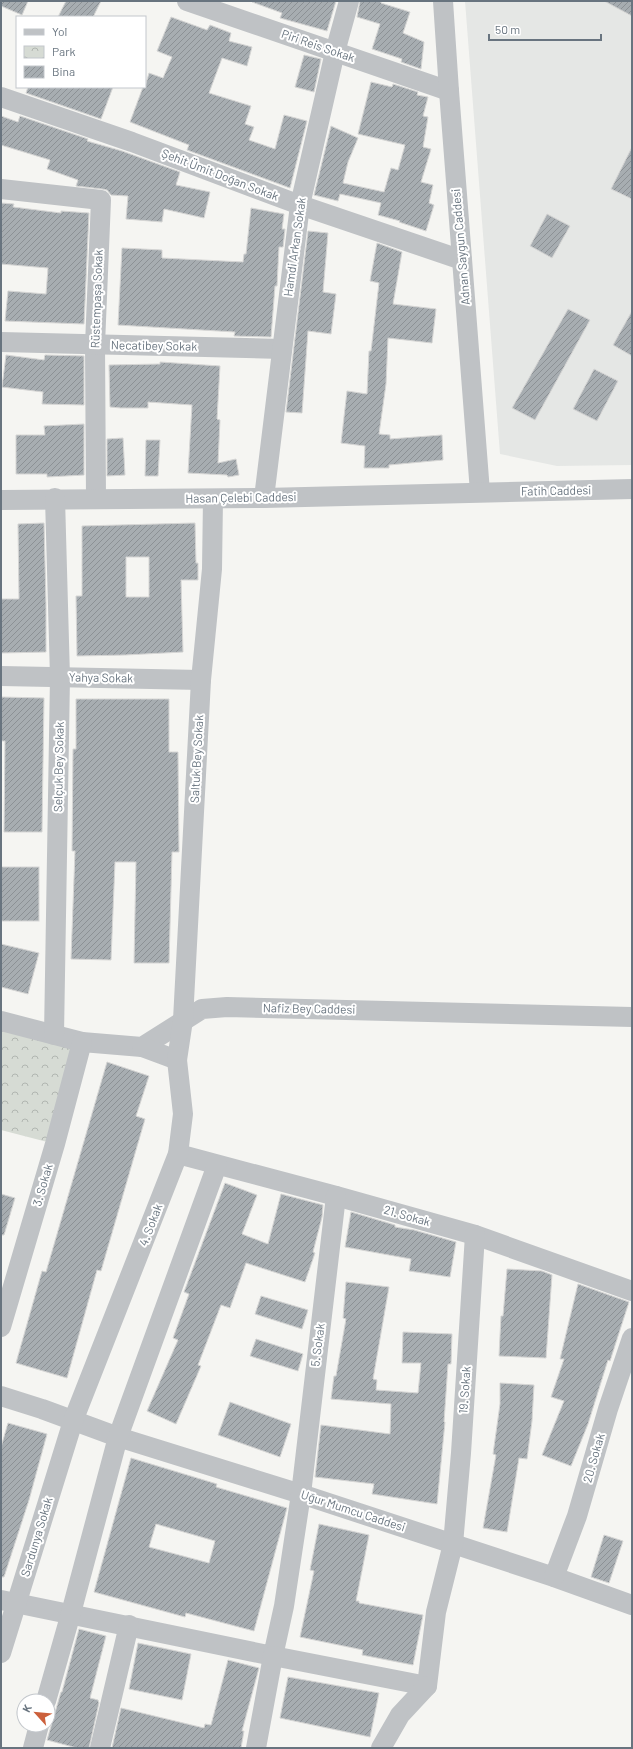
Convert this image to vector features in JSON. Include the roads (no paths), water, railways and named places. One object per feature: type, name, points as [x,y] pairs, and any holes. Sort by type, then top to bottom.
[{"type":"street","name":"Piri Reis Sokak","points":[[187,1],[449,91]]},
{"type":"street","name":"Hamdi Arkan Sokak","points":[[264,498],[300,205],[335,52],[349,1]]},
{"type":"street","name":"Adnan Saygun Caddesi","points":[[443,1],[480,492]]},
{"type":"street","name":"Şehit Ümit Doğan Sokak","points":[[1,97],[132,142],[300,205],[462,260]]},
{"type":"street","name":"Rüstempaşa Sokak","points":[[1,188],[101,200],[95,345],[96,498]]},
{"type":"street","name":"Necatibey Sokak","points":[[1,342],[282,348]]},
{"type":"street","name":"Fatih Caddesi","points":[[480,492],[632,489]]},
{"type":"street","name":"Hasan Çelebi Caddesi","points":[[1,500],[55,498],[213,499],[480,492]]},
{"type":"street","name":"Selçuk Bey Sokak","points":[[54,1035],[60,677],[55,498]]},
{"type":"street","name":"Saltuk Bey Sokak","points":[[183,1020],[201,680],[212,569],[213,499]]},
{"type":"street","name":"Yahya Sokak","points":[[1,676],[201,680]]},
{"type":"street","name":"Nafiz Bey Caddesi","points":[[142,1047],[202,1009],[227,1007],[632,1017]]},
{"type":"street","name":"4. Sokak","points":[[73,1421],[178,1154],[183,1114],[177,1060],[183,1020]]},
{"type":"street","points":[[1,1021],[82,1042],[142,1047],[177,1060]]},
{"type":"street","name":"3. Sokak","points":[[1,1327],[55,1144],[82,1042]]},
{"type":"street","name":"21. Sokak","points":[[178,1154],[475,1235],[632,1291]]},
{"type":"street","points":[[48,1693],[118,1437],[217,1165]]},
{"type":"street","name":"5. Sokak","points":[[256,1748],[284,1606],[301,1494],[336,1196]]},
{"type":"street","name":"19. Sokak","points":[[427,1686],[436,1612],[453,1544],[461,1453],[475,1235]]},
{"type":"street","name":"20. Sokak","points":[[554,1577],[577,1516],[608,1409],[632,1338]]},
{"type":"street","name":"Uğur Mumcu Caddesi","points":[[1,1396],[42,1409],[118,1437],[301,1494],[554,1577],[632,1605]]},
{"type":"street","name":"Sardunya Sokak","points":[[1,1653],[9,1601],[73,1421]]},
{"type":"street","points":[[9,1601],[273,1656],[427,1686]]},
{"type":"street","points":[[100,1748],[129,1625]]},
{"type":"street","points":[[381,1748],[400,1715],[427,1686]]},
{"type":"street","points":[[33,1748],[37,1733]]}]
